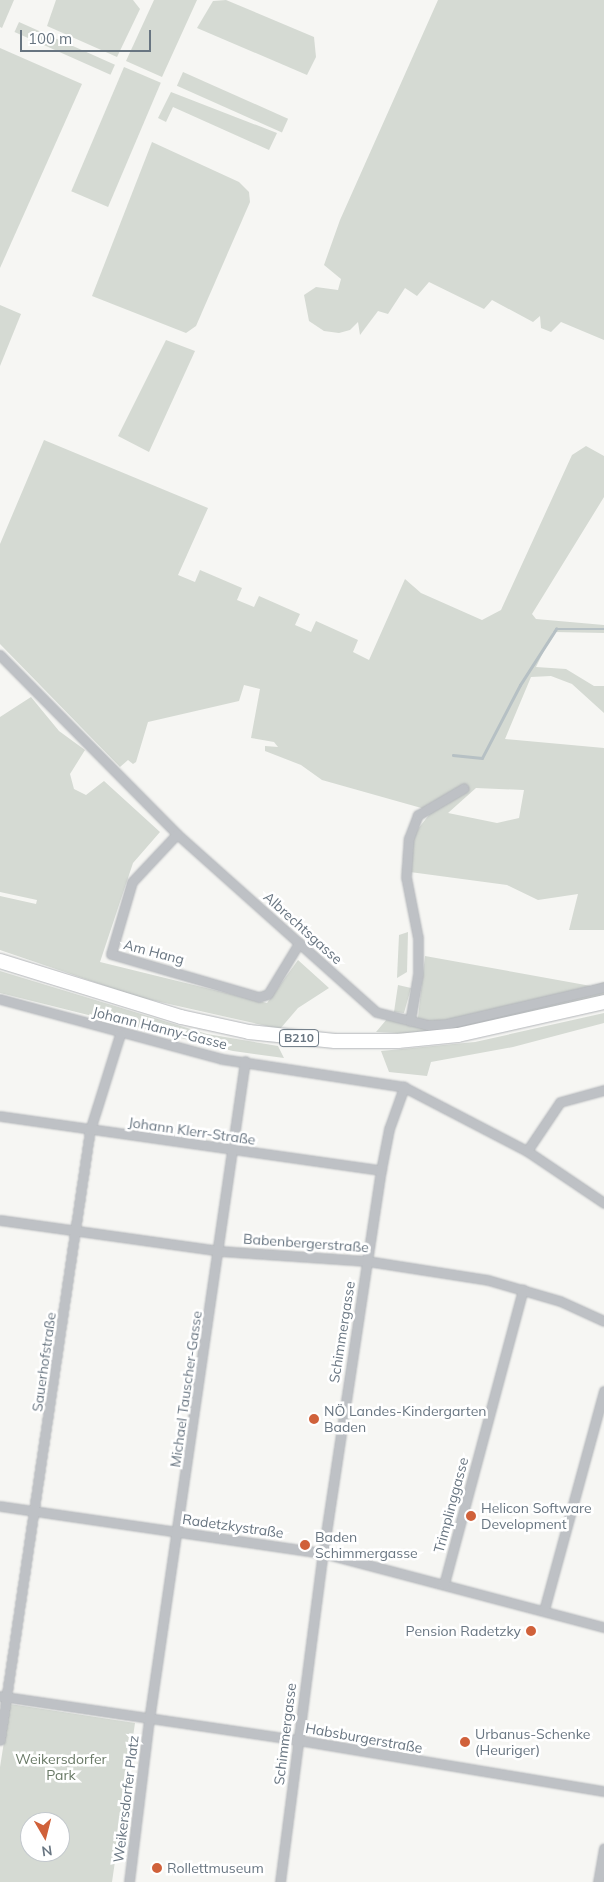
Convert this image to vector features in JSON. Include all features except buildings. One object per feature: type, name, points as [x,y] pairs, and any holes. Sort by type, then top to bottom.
[{"type":"main road","name":"B210","points":[[0,961],[181,1017],[276,1036],[335,1042],[398,1041],[458,1036],[604,1002]]},
{"type":"street","name":"Albrechtsgasse","points":[[0,655],[177,834],[376,1012],[428,1025],[446,1024],[604,987]]},
{"type":"street","points":[[410,1021],[418,974],[418,938],[406,877],[409,838],[418,815],[464,788]]},
{"type":"street","name":"Am Hang","points":[[177,834],[132,882],[111,954],[259,997],[268,994],[299,943]]},
{"type":"street","name":"Johann Hanny-Gasse","points":[[0,999],[120,1034],[222,1059],[246,1061],[404,1087]]},
{"type":"street","name":"Sauerhofstraße","points":[[4,1697],[36,1510],[90,1130],[120,1034]]},
{"type":"street","name":"Michael Tauscher-Gasse","points":[[149,1720],[220,1251],[232,1151],[246,1061]]},
{"type":"street","points":[[404,1087],[454,1110],[527,1151],[604,1203]]},
{"type":"street","name":"Schimmergasse","points":[[280,1882],[323,1553],[381,1170],[390,1128],[404,1087]]},
{"type":"street","points":[[527,1151],[560,1102],[604,1090]]},
{"type":"street","name":"Johann Klerr-Straße","points":[[0,1116],[232,1151],[381,1170]]},
{"type":"street","name":"Babenbergerstraße","points":[[0,1220],[220,1251],[367,1261],[488,1280],[523,1289],[604,1321]]},
{"type":"street","name":"Trimplinggasse","points":[[444,1584],[523,1289]]},
{"type":"street","points":[[544,1610],[604,1391]]},
{"type":"street","name":"Radetzkystraße","points":[[0,1506],[323,1553],[544,1610],[604,1628]]},
{"type":"street","points":[[0,1740],[4,1697]]},
{"type":"street","name":"Habsburgerstraße","points":[[4,1697],[149,1720],[298,1740],[604,1791]]},
{"type":"street","name":"Weikersdorfer Platz","points":[[129,1882],[149,1720]]},
{"type":"street","points":[[598,1882],[604,1849]]},
{"type":"green space","points":[[0,0],[14,0],[2,28],[0,27]]},
{"type":"green space","points":[[56,0],[133,0],[140,9],[117,57],[47,26]]},
{"type":"green space","points":[[154,0],[197,0],[162,77],[126,61]]},
{"type":"green space","points":[[226,0],[314,37],[316,57],[307,75],[197,28],[213,1]]},
{"type":"green space","points":[[438,0],[604,0],[604,340],[561,322],[551,332],[541,328],[540,316],[533,322],[492,300],[484,309],[429,282],[417,296],[405,288],[388,314],[378,311],[360,335],[358,322],[350,330],[339,333],[324,331],[309,321],[304,295],[316,287],[338,290],[341,279],[324,265],[340,220]]},
{"type":"green space","points":[[19,22],[115,65],[110,75],[15,32]]},
{"type":"green space","points":[[0,48],[82,84],[0,268]]},
{"type":"green space","points":[[124,67],[161,83],[108,207],[71,191]]},
{"type":"green space","points":[[183,72],[288,119],[282,132],[177,86]]},
{"type":"green space","points":[[171,92],[277,133],[269,150],[173,107],[166,122],[158,118]]},
{"type":"green space","points":[[152,142],[239,182],[249,192],[250,202],[196,326],[186,333],[92,296]]},
{"type":"green space","points":[[0,305],[21,314],[0,366]]},
{"type":"green space","points":[[166,340],[195,351],[149,452],[118,436]]},
{"type":"green space","points":[[44,440],[208,508],[178,575],[195,582],[200,570],[242,588],[237,600],[254,607],[259,596],[300,614],[295,625],[311,632],[316,621],[358,640],[353,652],[369,660],[405,579],[421,593],[482,620],[501,610],[572,455],[586,446],[604,456],[604,497],[532,614],[536,619],[604,625],[604,633],[553,632],[536,667],[566,669],[594,686],[604,686],[604,713],[572,684],[551,676],[531,677],[505,739],[604,748],[604,930],[569,930],[578,894],[538,900],[507,885],[410,872],[408,861],[414,834],[432,811],[322,780],[301,765],[265,751],[265,746],[278,747],[274,742],[251,738],[260,689],[244,685],[239,701],[148,722],[136,762],[133,764],[128,760],[120,767],[0,644],[0,544]],"holes":[[[476,788],[524,790],[519,818],[497,823],[448,813]]]},
{"type":"green space","points":[[31,697],[59,731],[85,750],[70,774],[74,789],[86,795],[104,781],[160,832],[133,863],[100,962],[267,1003],[298,960],[329,988],[298,1008],[280,1029],[138,997],[0,950],[0,896],[36,904],[37,900],[0,892],[0,717]]},
{"type":"green space","points":[[408,932],[407,972],[397,978],[399,935]]},
{"type":"green space","points":[[425,956],[591,986],[604,982],[604,995],[497,1023],[416,1034],[376,1032],[387,1019],[417,1026]]},
{"type":"green space","points":[[0,971],[207,1034],[278,1046],[284,1058],[233,1051],[0,993]]},
{"type":"green space","points":[[398,985],[411,988],[404,1013],[394,1012]]},
{"type":"green space","points":[[604,1013],[604,1023],[513,1047],[431,1062],[427,1076],[389,1072],[381,1051],[475,1042]]},
{"type":"green space","name":"Weikersdorfer Park","points":[[10,1704],[135,1723],[112,1882],[0,1882],[0,1767]]},
{"type":"waterway","points":[[453,755],[482,758],[520,685],[556,629],[604,629]]},
{"type":"place","name":"NÖ Landes-Kindergarten Baden","points":[[314,1419]]},
{"type":"place","name":"Helicon Software Development","points":[[471,1516]]},
{"type":"place","name":"Baden Schimmergasse","points":[[305,1545]]},
{"type":"place","name":"Pension Radetzky","points":[[531,1631]]},
{"type":"place","name":"Urbanus-Schenke (Heuriger)","points":[[465,1742]]},
{"type":"place","name":"Rollettmuseum","points":[[157,1868]]}]
